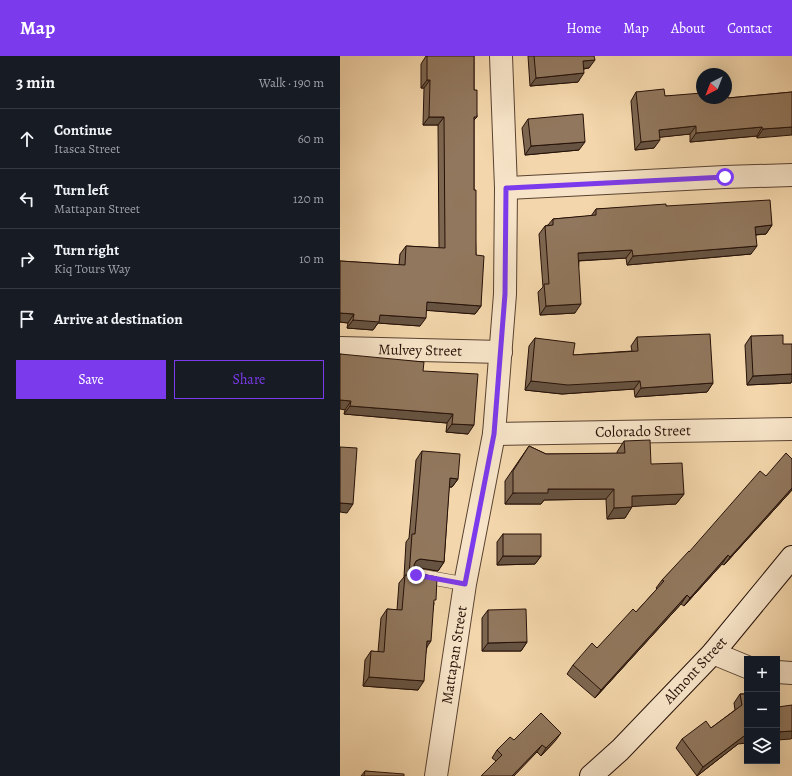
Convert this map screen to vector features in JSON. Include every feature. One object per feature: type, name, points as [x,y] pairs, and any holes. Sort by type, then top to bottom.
[{"type":"street","name":"Mattapan Street","points":[[436,776],[465,584],[494,434],[505,294],[506,188],[501,56]]},
{"type":"street","points":[[506,188],[792,175]]},
{"type":"street","name":"Mulvey Street","points":[[340,348],[501,352]]},
{"type":"street","name":"Colorado Street","points":[[494,434],[792,429]]},
{"type":"street","name":"Almont Street","points":[[591,776],[620,750],[713,653],[792,557]]},
{"type":"street","points":[[713,653],[744,666]]},
{"type":"street","points":[[780,672],[792,673]]},
{"type":"lane","points":[[416,575],[465,584]]},
{"type":"building","points":[[427,56],[474,56],[474,90],[477,90],[477,117],[474,117],[476,255],[484,256],[481,306],[427,302],[426,318],[380,315],[379,322],[353,320],[354,314],[340,313],[340,261],[405,265],[406,246],[445,248],[444,117],[429,117],[430,80],[427,80]]},
{"type":"building","points":[[534,56],[594,56],[595,60],[583,61],[584,73],[536,78]]},
{"type":"building","points":[[664,89],[665,96],[696,93],[696,104],[732,104],[732,98],[792,92],[792,127],[763,129],[762,127],[696,133],[696,126],[659,130],[660,140],[641,142],[636,92]]},
{"type":"building","points":[[583,114],[585,142],[531,146],[528,119]]},
{"type":"building","points":[[770,200],[772,225],[755,227],[757,246],[633,256],[632,250],[578,253],[581,304],[546,306],[544,284],[549,284],[545,226],[553,225],[553,219],[596,215],[596,209],[666,204],[666,206]]},
{"type":"building","points":[[710,334],[713,383],[641,388],[640,381],[568,385],[531,381],[535,338],[575,343],[573,355],[638,351],[637,337]]},
{"type":"building","points":[[783,335],[783,344],[792,344],[792,374],[753,376],[751,336]]},
{"type":"building","points":[[340,354],[424,362],[423,371],[478,374],[474,425],[452,424],[453,414],[350,406],[351,401],[340,400]]},
{"type":"building","points":[[650,440],[651,464],[682,463],[684,494],[632,496],[632,507],[614,508],[614,489],[548,489],[548,493],[513,493],[513,471],[529,446],[546,454],[625,453],[624,441]]},
{"type":"building","points":[[340,447],[357,448],[353,504],[340,503]]},
{"type":"building","points":[[422,451],[460,454],[458,479],[450,478],[444,562],[420,559],[416,561],[414,565],[417,573],[437,577],[431,641],[427,641],[424,681],[369,677],[371,651],[384,652],[387,609],[402,610],[405,575],[409,575],[412,534],[415,534]]},
{"type":"building","points":[[786,453],[792,459],[792,488],[730,557],[728,555],[690,598],[687,595],[601,690],[573,665],[592,643],[597,648],[633,609],[636,612],[664,581],[662,580],[689,552],[760,471],[766,476]]},
{"type":"building","points":[[503,534],[541,534],[541,556],[503,556]]},
{"type":"building","points":[[526,609],[527,642],[488,643],[488,610]]},
{"type":"building","points":[[740,694],[744,694],[744,736],[703,767],[682,739],[706,721],[711,728],[742,705]]},
{"type":"building","points":[[792,705],[792,731],[780,732],[780,707]]},
{"type":"building","points":[[541,713],[561,733],[546,748],[542,745],[512,776],[481,776],[502,755],[497,750],[510,737],[514,740]]},
{"type":"building","points":[[365,771],[404,774],[404,776],[364,776]]},
{"type":"route","points":[[416,575],[465,584],[494,434],[505,294],[506,188],[725,177]]}]
